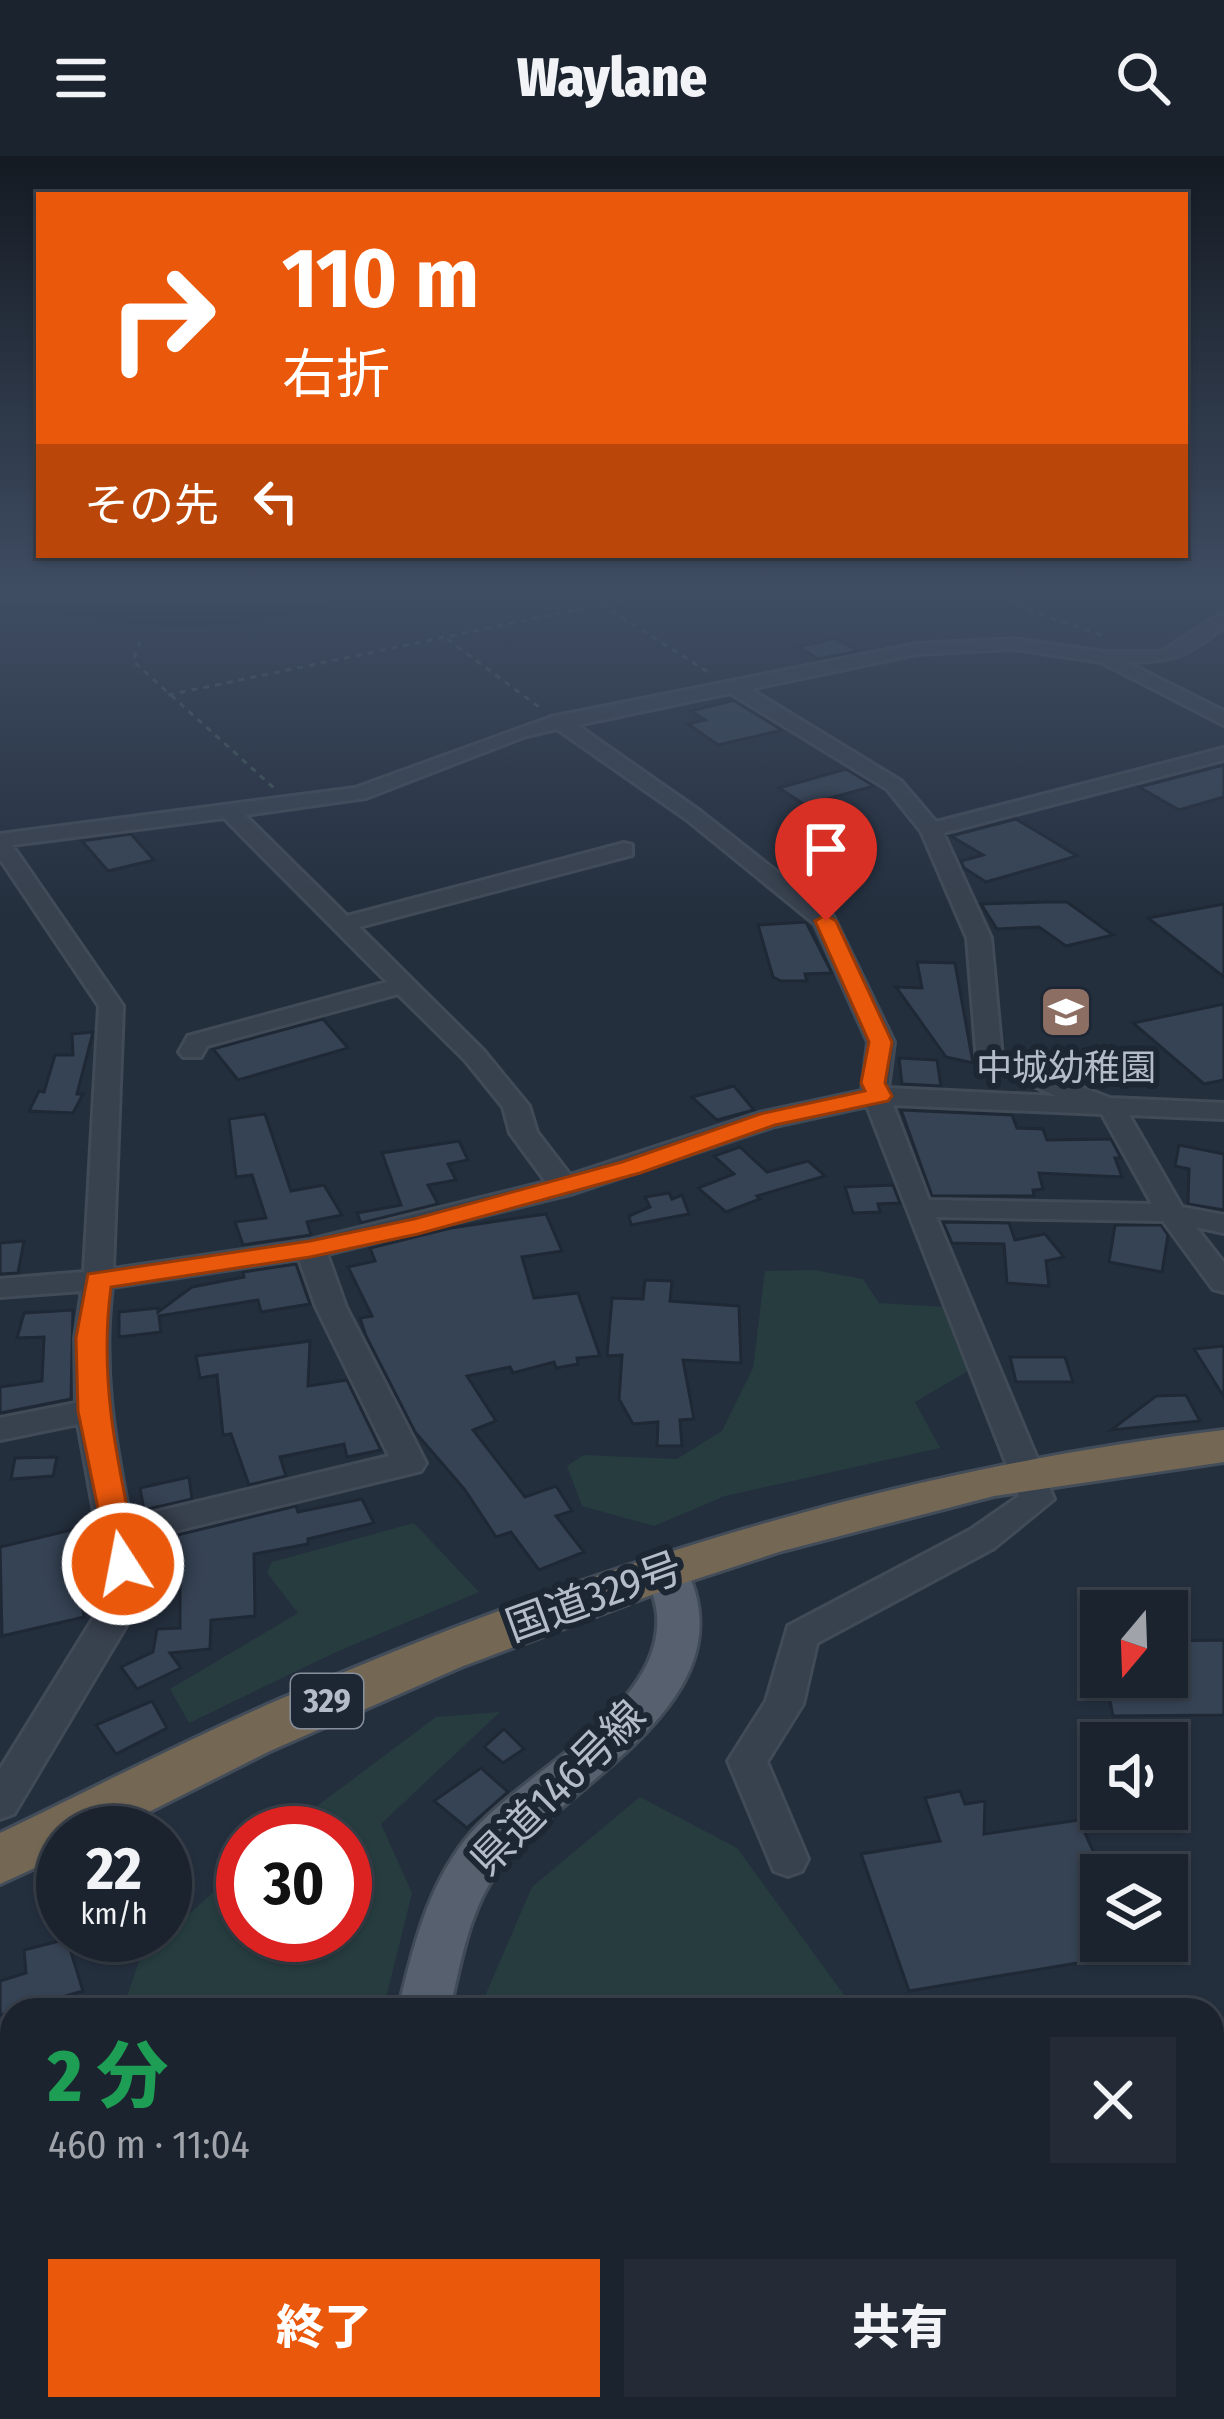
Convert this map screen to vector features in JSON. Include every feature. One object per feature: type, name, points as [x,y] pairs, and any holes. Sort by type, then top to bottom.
[{"type":"highway","name":"国道329号","points":[[0,1860],[332,1699],[526,1620],[808,1522],[1029,1472],[1224,1447]]},
{"type":"main road","name":"県道146号線","points":[[427,1998],[456,1898],[487,1847],[630,1721],[669,1670],[681,1606],[666,1570]]},
{"type":"street","points":[[0,1803],[128,1594],[92,1411],[90,1338],[98,1280],[111,1006],[0,841],[359,794],[482,742],[558,721],[673,699]]},
{"type":"street","points":[[752,699],[894,785],[931,830],[979,938],[990,1061],[1112,1108],[1171,1213],[1224,1283]]},
{"type":"street","points":[[1186,699],[1224,718]]},
{"type":"street","points":[[558,721],[693,815],[826,921],[880,1042],[873,1083],[893,1147],[1037,1499],[1002,1531],[888,1586],[801,1636],[784,1704],[747,1760],[788,1859]]},
{"type":"street","points":[[931,830],[1224,754]]},
{"type":"street","points":[[228,810],[474,1055],[516,1106],[524,1133],[563,1187]]},
{"type":"street","points":[[340,925],[624,850]]},
{"type":"street","points":[[191,1052],[196,1041],[402,985]]},
{"type":"street","points":[[0,1288],[98,1280],[310,1249],[563,1187],[768,1119],[880,1096],[1224,1112]]},
{"type":"street","points":[[1168,1111],[1183,1126],[1224,1130]]},
{"type":"street","points":[[920,1208],[1171,1213],[1224,1224]]},
{"type":"street","points":[[118,1533],[409,1462],[331,1307],[310,1249]]},
{"type":"street","points":[[0,1429],[92,1411]]},
{"type":"path","points":[[172,699],[290,802]]},
{"type":"path","points":[[528,699],[558,721]]},
{"type":"green space","points":[[814,1270],[863,1279],[879,1303],[947,1307],[973,1368],[915,1402],[940,1448],[725,1496],[654,1526],[582,1506],[567,1466],[584,1455],[677,1459],[722,1431],[753,1368],[765,1271]]},
{"type":"green space","points":[[414,1523],[479,1592],[334,1653],[189,1723],[170,1689],[298,1613],[267,1573],[272,1562]]},
{"type":"green space","points":[[500,1712],[381,1824],[412,1893],[386,1998],[126,1998],[139,1962],[192,1962],[192,1912],[216,1890],[216,1962],[372,1962],[372,1806],[317,1806],[436,1717]]},
{"type":"green space","points":[[640,1797],[737,1848],[846,1998],[484,1998],[532,1887]]},
{"type":"building","points":[[733,700],[782,730],[718,745],[688,724],[705,720],[691,711]]},
{"type":"building","points":[[1224,765],[1224,797],[1179,810],[1139,787]]},
{"type":"building","points":[[846,769],[874,786],[805,805],[779,788]]},
{"type":"building","points":[[1016,819],[1077,856],[986,882],[964,868],[961,861],[983,855],[951,836]]},
{"type":"building","points":[[131,834],[154,860],[108,871],[82,841]]},
{"type":"building","points":[[1067,902],[1113,935],[1066,946],[1039,927],[997,929],[981,904]]},
{"type":"building","points":[[1224,904],[1224,977],[1148,918]]},
{"type":"building","points":[[806,922],[832,973],[805,974],[807,981],[773,977],[758,925]]},
{"type":"building","points":[[917,962],[955,963],[973,1063],[946,1057],[896,987],[922,988]]},
{"type":"building","points":[[1224,1004],[1224,1080],[1204,1084],[1133,1023]]},
{"type":"building","points":[[323,1019],[348,1048],[238,1080],[213,1049]]},
{"type":"building","points":[[93,1032],[77,1094],[83,1094],[73,1113],[29,1111],[39,1091],[44,1092],[55,1055],[73,1055],[72,1034]]},
{"type":"building","points":[[899,1058],[937,1060],[941,1086],[902,1084]]},
{"type":"building","points":[[734,1086],[754,1110],[717,1120],[692,1097]]},
{"type":"building","points":[[901,1110],[1012,1115],[1017,1128],[1043,1129],[1047,1140],[1111,1139],[1121,1158],[1115,1158],[1122,1177],[1039,1173],[1043,1189],[1033,1190],[1034,1196],[932,1196]]},
{"type":"building","points":[[265,1114],[291,1191],[324,1185],[342,1215],[307,1222],[311,1235],[243,1245],[235,1222],[266,1218],[252,1175],[236,1177],[229,1119]]},
{"type":"building","points":[[459,1141],[468,1160],[448,1164],[456,1180],[428,1185],[438,1204],[361,1223],[357,1213],[401,1205],[382,1153]]},
{"type":"building","points":[[1179,1145],[1224,1154],[1224,1210],[1188,1204],[1189,1169],[1175,1166]]},
{"type":"building","points":[[740,1147],[767,1172],[808,1161],[825,1176],[757,1196],[760,1199],[726,1212],[698,1188],[734,1174],[714,1156]]},
{"type":"building","points":[[893,1185],[900,1203],[878,1204],[880,1212],[853,1213],[845,1187]]},
{"type":"building","points":[[669,1193],[672,1199],[682,1195],[689,1214],[631,1225],[629,1216],[650,1207],[645,1197]]},
{"type":"building","points":[[546,1214],[562,1251],[522,1257],[534,1298],[578,1293],[600,1356],[577,1358],[578,1364],[556,1368],[554,1362],[513,1373],[510,1367],[467,1376],[496,1421],[473,1430],[525,1497],[556,1486],[572,1511],[556,1516],[584,1552],[539,1570],[511,1532],[496,1537],[465,1490],[415,1432],[366,1336],[360,1318],[372,1316],[348,1267],[375,1261],[370,1248],[451,1228]]},
{"type":"building","points":[[943,1222],[1009,1223],[1015,1240],[1045,1234],[1064,1257],[1046,1261],[1049,1286],[1007,1283],[1004,1244],[952,1243]]},
{"type":"building","points":[[1115,1225],[1161,1225],[1168,1235],[1162,1272],[1109,1262]]},
{"type":"building","points":[[24,1241],[18,1273],[0,1274],[0,1243]]},
{"type":"building","points":[[296,1264],[310,1304],[261,1312],[258,1300],[159,1316],[161,1332],[119,1337],[119,1312],[158,1308],[158,1312],[192,1287],[244,1277],[243,1272]]},
{"type":"building","points":[[645,1280],[672,1281],[670,1301],[739,1306],[741,1363],[683,1360],[694,1419],[680,1420],[682,1446],[657,1446],[658,1422],[633,1424],[619,1399],[622,1355],[607,1356],[612,1298],[643,1299]]},
{"type":"building","points":[[73,1310],[71,1399],[0,1413],[0,1387],[42,1381],[44,1337],[17,1338],[24,1313]]},
{"type":"building","points":[[310,1341],[308,1386],[347,1380],[381,1450],[347,1457],[344,1444],[280,1457],[286,1476],[249,1485],[231,1434],[223,1435],[217,1375],[200,1378],[196,1356]]},
{"type":"building","points":[[1224,1346],[1224,1397],[1194,1349]]},
{"type":"building","points":[[1010,1357],[1065,1357],[1073,1382],[1016,1382]]},
{"type":"building","points":[[1186,1395],[1200,1421],[1111,1430],[1156,1396]]},
{"type":"building","points":[[57,1457],[53,1476],[11,1479],[15,1458]]},
{"type":"building","points":[[189,1477],[192,1499],[144,1510],[140,1488]]},
{"type":"building","points":[[362,1499],[374,1523],[308,1539],[308,1544],[254,1554],[255,1616],[211,1620],[210,1649],[170,1653],[181,1668],[137,1689],[121,1667],[153,1652],[157,1629],[180,1628],[180,1565],[161,1570],[153,1541],[296,1506],[298,1512]]},
{"type":"building","points":[[92,1525],[97,1554],[81,1558],[90,1592],[81,1594],[84,1617],[2,1636],[0,1547]]},
{"type":"building","points":[[1224,1640],[1224,1715],[1113,1716],[1109,1698],[1188,1698],[1188,1641]]},
{"type":"building","points":[[152,1701],[167,1728],[116,1754],[96,1725]]},
{"type":"building","points":[[504,1729],[524,1749],[503,1763],[484,1747]]},
{"type":"building","points":[[481,1768],[508,1792],[467,1828],[434,1801]]},
{"type":"building","points":[[960,1791],[965,1804],[985,1801],[984,1834],[1079,1820],[1095,1854],[1080,1854],[1083,1962],[909,1991],[861,1854],[940,1841],[925,1798]]},
{"type":"building","points":[[36,1947],[36,1962],[74,1962],[83,1991],[59,1998],[0,1998],[0,1981],[26,1973],[24,1950]]},
{"type":"place","name":"中城幼稚園","points":[[1066,1012]]},
{"type":"route","points":[[123,1564],[92,1411],[90,1338],[98,1280],[310,1249],[418,1226],[631,1168],[768,1119],[880,1096],[873,1083],[880,1042],[826,921]]}]
